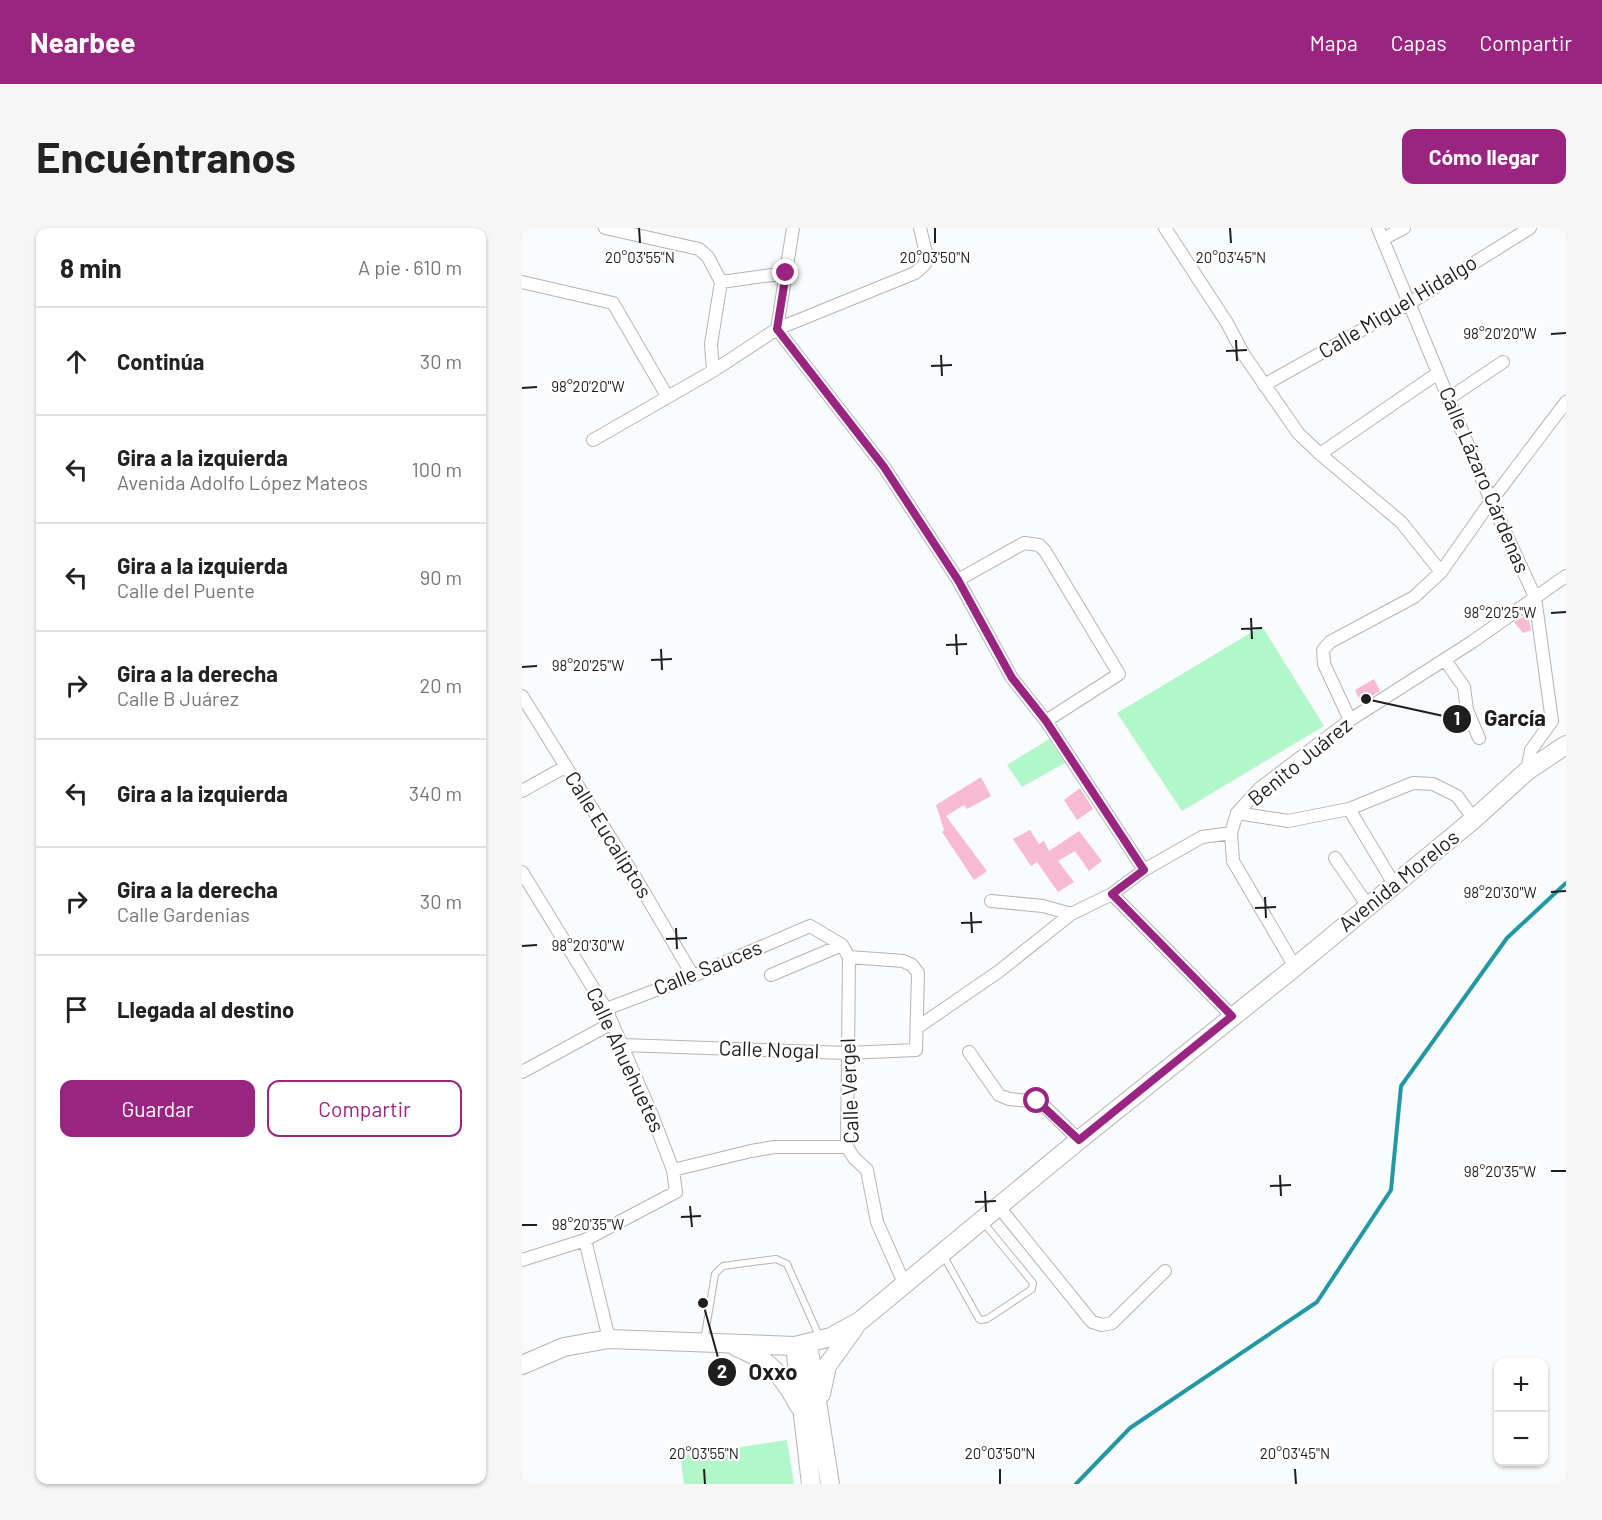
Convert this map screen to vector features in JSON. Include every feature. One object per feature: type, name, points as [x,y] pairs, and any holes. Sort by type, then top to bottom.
[{"type":"main road","name":"Avenida Morelos","points":[[860,1320],[1295,967],[1474,819],[1527,771],[1566,746]]},
{"type":"main road","points":[[522,1364],[564,1347],[609,1339],[808,1344],[860,1320]]},
{"type":"main road","points":[[813,1426],[827,1366],[860,1320]]},
{"type":"main road","points":[[723,1342],[757,1356],[776,1370],[813,1426],[830,1484]]},
{"type":"main road","points":[[808,1344],[813,1426],[811,1484]]},
{"type":"street","points":[[604,228],[699,249],[708,257],[721,282],[711,344],[713,371]]},
{"type":"street","points":[[793,228],[777,329],[884,467],[958,580],[1012,678],[1046,721],[1144,870]]},
{"type":"street","points":[[593,440],[713,371],[777,329],[915,273],[925,264],[926,253],[920,228]]},
{"type":"street","points":[[1165,228],[1227,322],[1244,355],[1298,433],[1401,522],[1441,572]]},
{"type":"street","points":[[1380,234],[1404,228]]},
{"type":"street","name":"Calle Miguel Hidalgo","points":[[1264,385],[1410,303],[1530,228]]},
{"type":"street","name":"Calle Lázaro Cárdenas","points":[[1380,234],[1491,501],[1535,597],[1552,721],[1531,750],[1527,771]]},
{"type":"street","points":[[721,282],[786,273]]},
{"type":"street","points":[[522,282],[613,303],[667,396]]},
{"type":"street","points":[[1448,399],[1503,362]]},
{"type":"street","points":[[1320,454],[1438,373]]},
{"type":"street","points":[[1350,720],[1324,664],[1323,650],[1330,642],[1414,597],[1441,572],[1566,402]]},
{"type":"street","points":[[958,580],[1024,543],[1039,545],[1045,551],[1119,674],[1046,721]]},
{"type":"street","name":"Benito Juárez","points":[[1295,967],[1233,861],[1232,834],[1237,813],[1260,788],[1350,720],[1445,660],[1566,576]]},
{"type":"street","points":[[1445,660],[1464,687],[1467,710],[1479,738]]},
{"type":"street","name":"Calle Eucaliptos","points":[[522,696],[638,882],[693,976]]},
{"type":"street","points":[[522,791],[565,768]]},
{"type":"street","points":[[1237,813],[1288,820],[1349,809],[1413,783],[1433,784],[1457,796],[1474,819]]},
{"type":"street","points":[[1349,809],[1394,884]]},
{"type":"street","points":[[918,1027],[998,972],[1071,914],[1112,894],[1144,870],[1202,837],[1232,834]]},
{"type":"street","points":[[1335,858],[1368,906]]},
{"type":"street","name":"Calle Ahuehuetes","points":[[522,872],[606,1009],[652,1114],[673,1170],[676,1192],[585,1240]]},
{"type":"street","points":[[1112,894],[1232,1016]]},
{"type":"street","points":[[991,901],[1042,906],[1071,914]]},
{"type":"street","name":"Calle Sauces","points":[[606,1009],[693,976],[810,926],[842,945]]},
{"type":"street","points":[[771,975],[842,945],[849,957],[903,961],[912,965],[918,973],[918,1027]]},
{"type":"street","name":"Calle Vergel","points":[[849,957],[847,1146],[854,1158],[867,1170],[877,1222],[904,1283]]},
{"type":"street","points":[[522,1072],[612,1023]]},
{"type":"street","name":"Calle Nogal","points":[[623,1045],[848,1053],[916,1050],[918,1027]]},
{"type":"street","points":[[969,1052],[999,1095],[1009,1100],[1040,1102],[1079,1140]]},
{"type":"street","points":[[673,1170],[751,1150],[775,1147],[847,1146]]},
{"type":"street","points":[[999,1207],[1092,1322],[1102,1325],[1112,1323],[1165,1271]]},
{"type":"street","points":[[522,1260],[585,1240],[609,1339]]},
{"type":"lane","points":[[942,1254],[981,1320],[987,1319],[1032,1289],[1033,1283],[982,1222]]},
{"type":"lane","points":[[704,1342],[717,1270],[723,1266],[776,1259],[788,1264],[808,1344]]},
{"type":"green space","points":[[1262,626],[1324,726],[1182,811],[1117,713]]},
{"type":"green space","points":[[1049,739],[1065,763],[1022,787],[1007,765]]},
{"type":"green space","points":[[787,1440],[794,1484],[684,1484],[680,1456]]},
{"type":"building","points":[[1528,614],[1531,630],[1523,633],[1514,622]]},
{"type":"building","points":[[1374,679],[1380,691],[1361,703],[1355,690]]},
{"type":"building","points":[[981,777],[991,796],[967,809],[964,805],[946,816],[987,871],[974,880],[942,832],[944,830],[936,805]]},
{"type":"building","points":[[1080,788],[1093,809],[1077,820],[1064,800]]},
{"type":"building","points":[[1030,830],[1039,844],[1044,841],[1049,851],[1079,831],[1102,861],[1089,871],[1075,851],[1058,861],[1074,882],[1058,892],[1037,862],[1031,866],[1013,839]]},
{"type":"waterway","points":[[1076,1484],[1130,1428],[1317,1302],[1391,1190],[1401,1086],[1507,938],[1566,883]]},
{"type":"place","name":"García","points":[[1366,699]]},
{"type":"place","name":"Oxxo","points":[[703,1303]]},
{"type":"route","points":[[786,273],[777,329],[884,467],[958,580],[1012,678],[1046,721],[1144,870],[1112,894],[1232,1016],[1079,1140],[1037,1101]]}]
